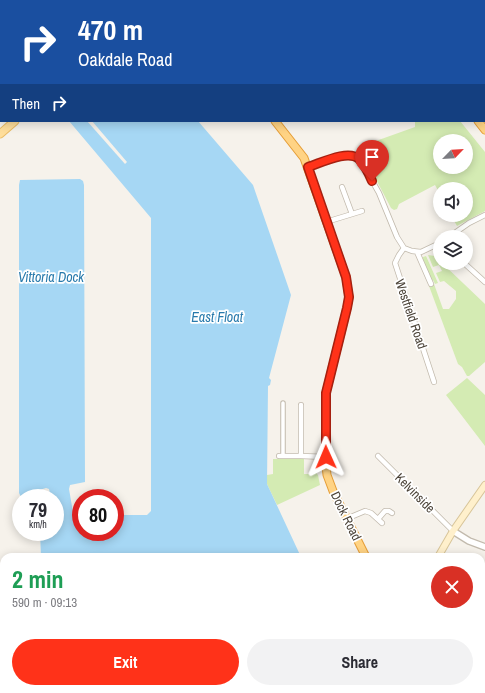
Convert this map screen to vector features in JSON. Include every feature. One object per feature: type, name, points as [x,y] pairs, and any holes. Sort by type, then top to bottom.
[{"type":"highway","name":"Dock Road","points":[[276,122],[301,153],[308,167],[346,277],[349,297],[326,393],[327,475],[346,519],[364,553]]},
{"type":"highway","points":[[479,122],[485,130]]},
{"type":"highway","name":"Dock Road","points":[[361,549],[362,553]]},
{"type":"main road","points":[[0,134],[14,122]]},
{"type":"main road","points":[[440,553],[452,531],[485,485]]},
{"type":"street","points":[[308,167],[346,155],[351,155],[360,160],[379,193],[397,237],[404,248],[417,252],[433,246]]},
{"type":"street","points":[[342,186],[352,214]]},
{"type":"street","points":[[326,222],[362,211]]},
{"type":"street","points":[[460,230],[485,215]]},
{"type":"street","name":"Westfield Road","points":[[404,248],[395,264],[434,382]]},
{"type":"street","points":[[417,252],[431,284]]},
{"type":"street","points":[[472,270],[485,282]]},
{"type":"street","points":[[283,403],[281,456],[326,457]]},
{"type":"street","points":[[301,405],[301,456]]},
{"type":"street","name":"Kelvinside","points":[[378,456],[452,531]]},
{"type":"street","points":[[378,519],[387,510],[392,513]]},
{"type":"street","points":[[346,519],[368,511],[382,523]]},
{"type":"street","points":[[452,531],[469,541],[485,547]]},
{"type":"green space","points":[[415,122],[461,122],[470,134],[433,134],[433,174],[473,174],[473,137],[485,152],[485,211],[473,217],[473,182],[433,182],[433,186],[399,204],[397,209],[394,210],[391,208],[359,147],[415,127]]},
{"type":"green space","points":[[455,222],[464,222],[457,226]]},
{"type":"green space","points":[[428,255],[433,256],[433,267]]},
{"type":"green space","points":[[426,256],[438,283],[435,284],[433,280],[431,280],[422,259]]},
{"type":"green space","points":[[449,270],[485,304],[485,362],[469,376],[467,376],[462,367],[458,364],[429,286],[434,284],[443,309],[449,309],[456,299],[456,291],[444,281],[440,282],[436,273]]},
{"type":"green space","points":[[467,378],[485,395],[485,446],[446,395]]},
{"type":"green space","points":[[273,459],[304,459],[304,474],[315,474],[316,459],[317,474],[320,485],[277,505],[267,484],[267,475],[273,474]]},
{"type":"water","name":"East Float","points":[[70,122],[199,122],[253,185],[291,295],[269,378],[271,380],[270,385],[268,386],[267,484],[299,553],[41,553],[40,541],[64,541],[64,489],[19,489],[20,180],[80,179],[83,181],[84,185],[85,482],[70,485],[69,489],[72,506],[72,541],[124,541],[124,515],[147,515],[151,511],[151,218]]},
{"type":"pier","points":[[88,122],[93,122],[127,162],[125,164]]},
{"type":"route","points":[[326,457],[326,393],[349,297],[346,277],[338,250],[326,222],[308,167],[340,156],[351,155],[360,160],[372,181]]},
{"type":"water label","name":"Vittoria Dock","points":[[51,277]]}]
